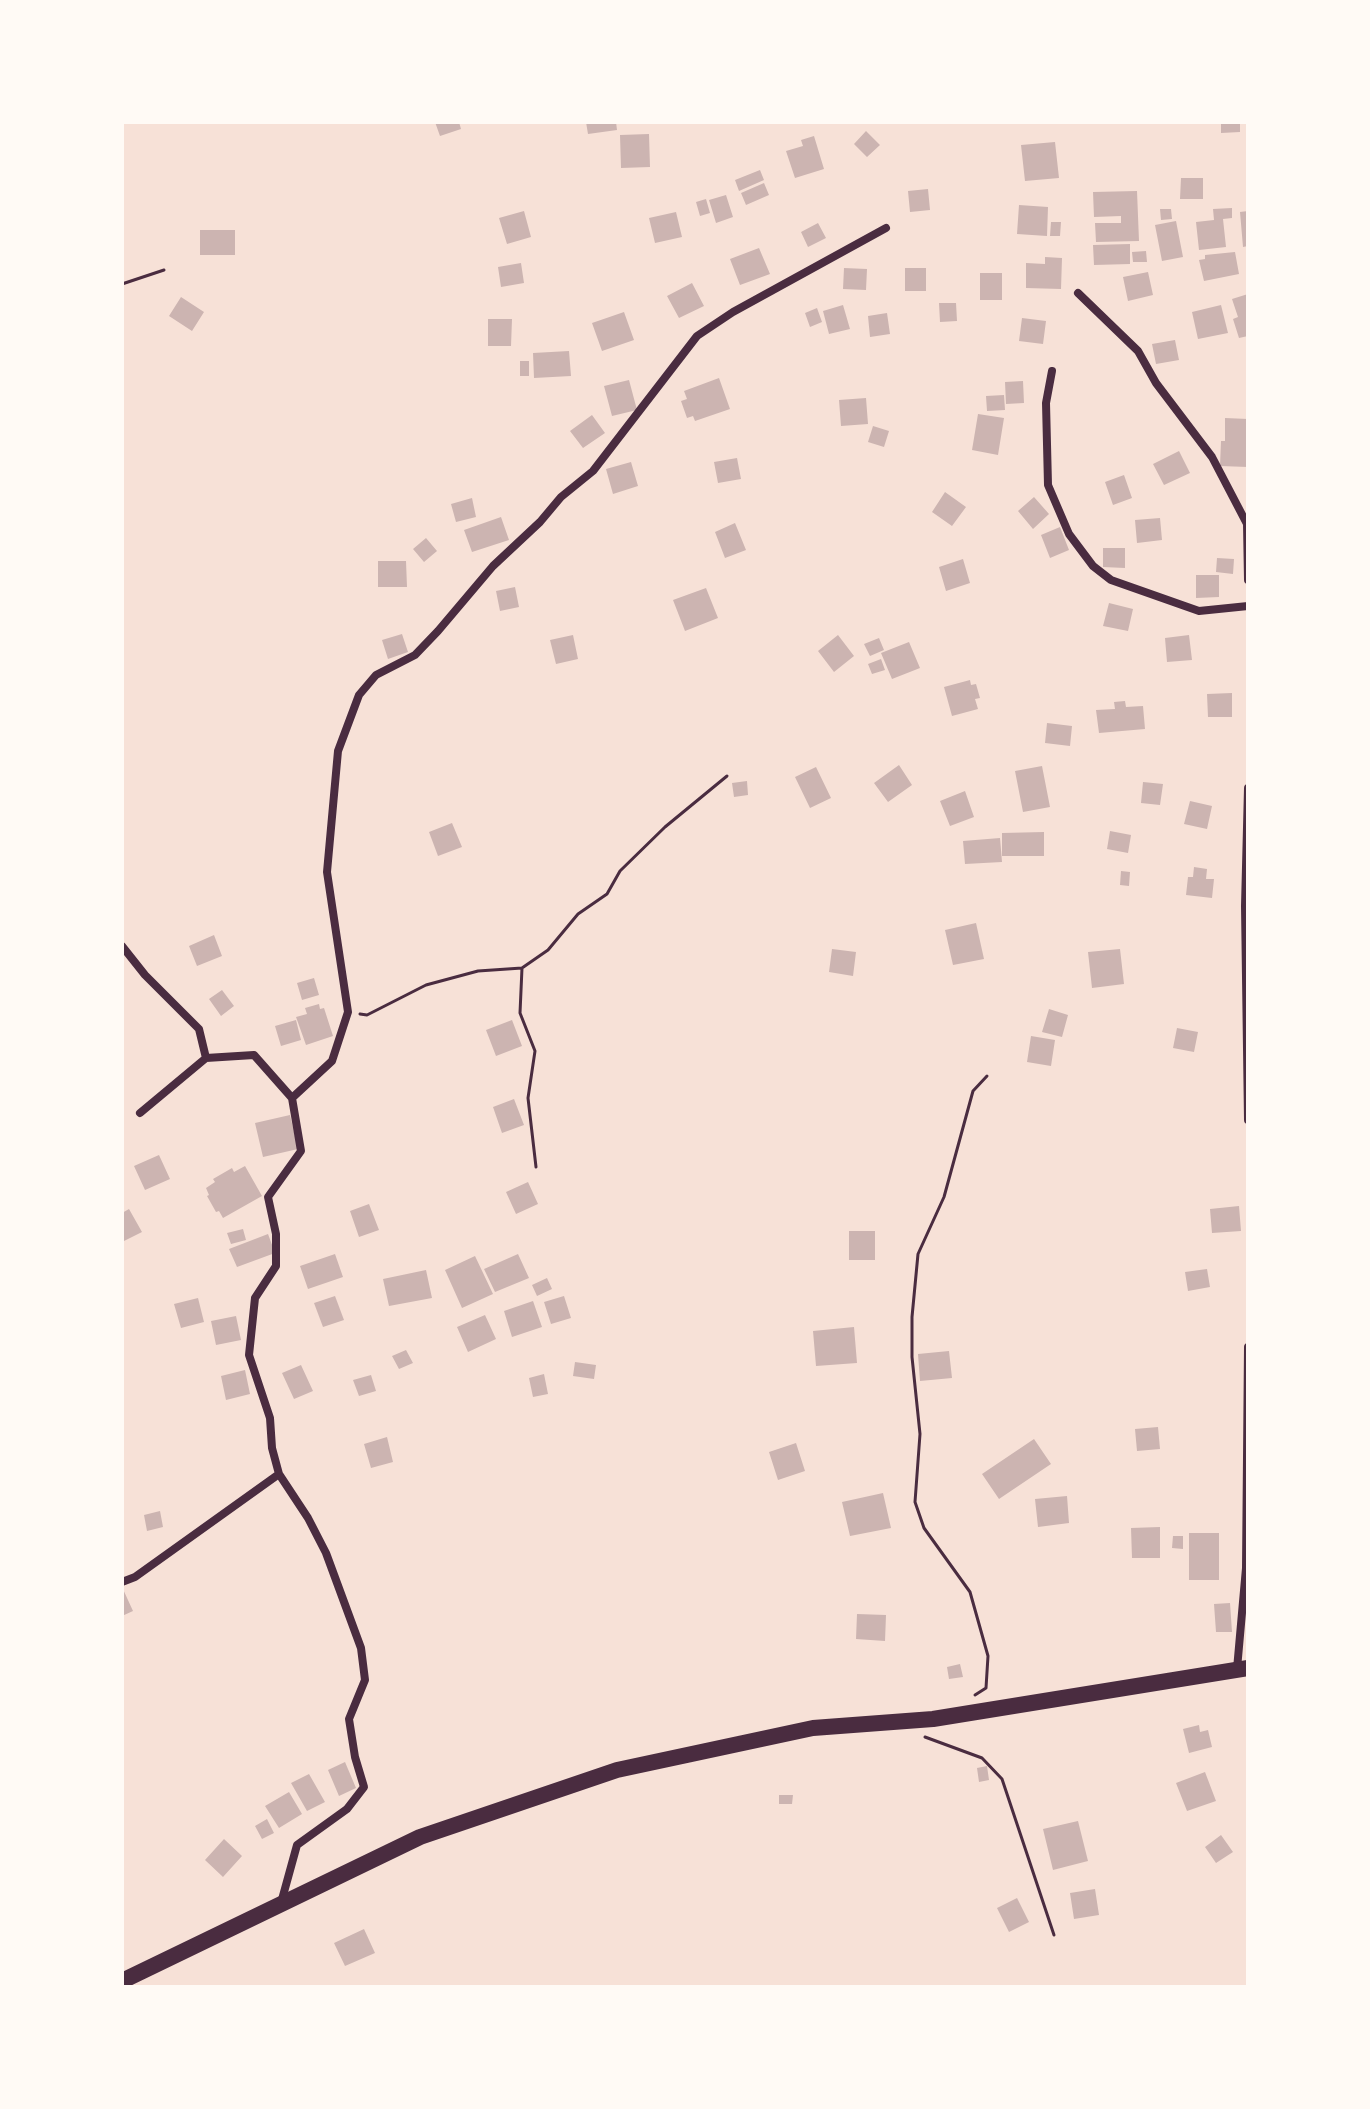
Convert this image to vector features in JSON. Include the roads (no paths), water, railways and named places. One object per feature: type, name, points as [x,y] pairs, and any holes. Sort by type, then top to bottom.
[{"type":"main road","points":[[122,1981],[420,1837],[617,1770],[813,1728],[933,1719],[1242,1669]]},
{"type":"street","points":[[292,1098],[332,1061],[348,1012],[327,872],[338,751],[359,695],[376,675],[415,655],[493,566],[540,522],[561,497],[593,471],[697,336],[733,312],[886,228]]},
{"type":"street","points":[[1078,293],[1138,351],[1156,383],[1212,457],[1247,524],[1248,580]]},
{"type":"street","points":[[1052,371],[1046,403],[1048,485],[1069,534],[1093,566],[1111,580],[1199,611],[1248,606]]},
{"type":"street","points":[[1248,788],[1245,906],[1248,1120]]},
{"type":"street","points":[[122,946],[145,975],[199,1029],[206,1058]]},
{"type":"street","points":[[140,1113],[206,1058],[254,1055],[292,1098],[301,1151],[268,1197],[276,1234],[276,1266],[255,1298],[249,1355],[270,1418],[272,1448],[279,1474],[308,1518],[326,1553],[361,1648],[365,1680],[349,1719],[364,1787],[347,1809],[297,1845],[281,1903]]},
{"type":"street","points":[[1242,1669],[1248,1347]]},
{"type":"street","points":[[122,1582],[135,1577],[279,1474]]}]
